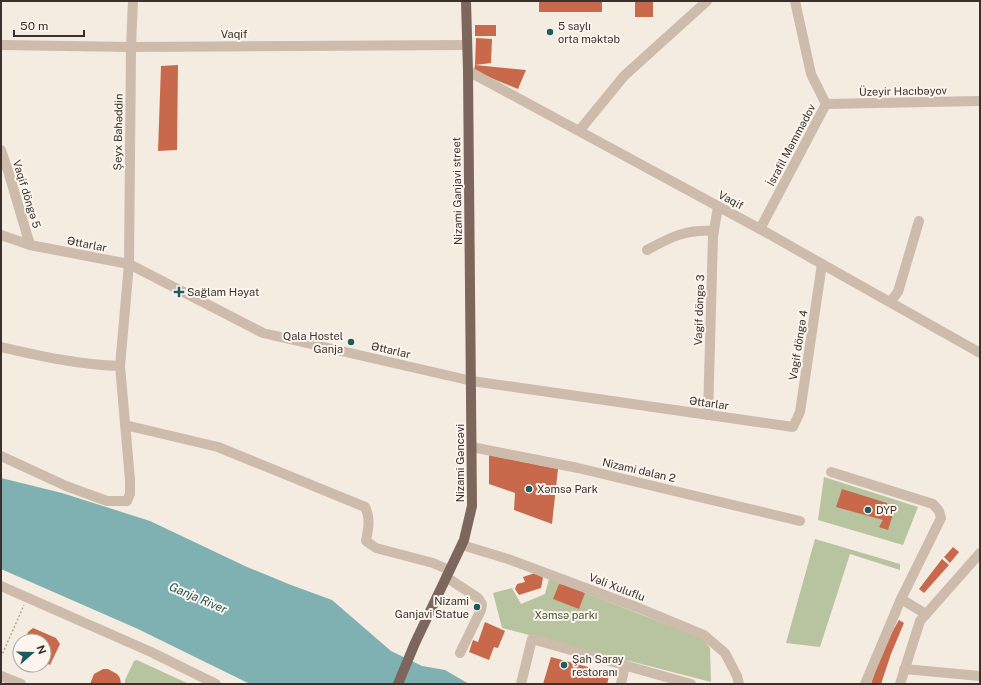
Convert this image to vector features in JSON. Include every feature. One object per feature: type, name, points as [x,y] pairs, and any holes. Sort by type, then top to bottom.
[{"type":"main road","name":"Nizami Ganjavi street","points":[[466,1],[472,381]]},
{"type":"main road","name":"Nizami Gəncəvi","points":[[447,574],[462,545],[472,506],[472,381]]},
{"type":"main road","points":[[398,684],[447,574]]},
{"type":"street","name":"Şeyx Bahəddin","points":[[1,456],[66,486],[107,501],[127,501],[130,494],[120,366],[128,264],[133,1]]},
{"type":"street","points":[[579,131],[624,76],[707,1]]},
{"type":"street","name":"İsrafil Məmmədov","points":[[760,229],[826,104],[811,74],[795,1]]},
{"type":"street","name":"Vaqif","points":[[1,44],[131,47],[467,45]]},
{"type":"street","name":"Vaqif","points":[[468,71],[760,229],[980,353]]},
{"type":"street","name":"Üzeyir Hacıbəyov","points":[[826,104],[980,101]]},
{"type":"street","name":"Vaqif döngə 5","points":[[1,150],[30,245]]},
{"type":"street","name":"Vagif döngə 3","points":[[708,415],[714,231],[718,207]]},
{"type":"street","points":[[890,302],[898,292],[919,221]]},
{"type":"street","points":[[647,250],[681,234],[714,231]]},
{"type":"street","name":"Əttarlar","points":[[1,235],[30,245],[128,264],[263,332],[472,381],[793,427]]},
{"type":"street","name":"Vagif döngə 4","points":[[793,427],[800,412],[822,264]]},
{"type":"street","points":[[1,347],[98,365],[120,366]]},
{"type":"street","points":[[125,425],[218,447],[365,507],[368,512],[369,527],[366,541],[376,548],[433,564],[478,598],[482,604],[481,610],[460,653]]},
{"type":"street","name":"Nizami dalan 2","points":[[472,447],[578,468],[800,521]]},
{"type":"street","points":[[831,472],[933,504],[939,511],[941,518],[901,599],[865,684]]},
{"type":"street","name":"Vəli Xuluflu","points":[[462,545],[508,559],[595,591],[704,635],[725,653],[737,676],[739,684]]},
{"type":"street","points":[[900,684],[920,621],[980,553]]},
{"type":"street","points":[[1,586],[151,652],[216,684]]},
{"type":"street","points":[[901,599],[926,614]]},
{"type":"street","points":[[521,684],[532,639],[691,684]]},
{"type":"street","points":[[621,684],[625,665]]},
{"type":"street","points":[[904,669],[980,676]]},
{"type":"street","points":[[1,676],[21,684]]},
{"type":"path","points":[[1,657],[27,598]]},
{"type":"green space","points":[[824,477],[918,507],[903,545],[818,520]]},
{"type":"green space","points":[[815,539],[900,564],[900,570],[850,554],[820,647],[786,643]]},
{"type":"green space","name":"Xəmsə parkı","points":[[549,579],[702,638],[710,648],[711,682],[502,628],[493,593],[512,588],[521,604],[545,594]]},
{"type":"green space","points":[[137,660],[189,684],[125,684],[125,680],[134,661]]},
{"type":"water","name":"Ganja River","points":[[1,478],[62,493],[150,521],[247,567],[332,600],[391,651],[422,666],[445,670],[469,684],[250,684],[138,629],[1,569]]},
{"type":"building","points":[[539,1],[602,1],[602,12],[539,12]]},
{"type":"building","points":[[635,1],[653,1],[653,17],[635,17]]},
{"type":"building","points":[[475,25],[496,25],[496,36],[475,36]]},
{"type":"building","points":[[476,38],[492,39],[491,63],[475,65]]},
{"type":"building","points":[[178,65],[177,150],[158,151],[161,66]]},
{"type":"building","points":[[475,65],[526,70],[518,89],[474,71]]},
{"type":"building","name":"Xəmsə Park","points":[[489,455],[558,469],[552,524],[514,510],[515,493],[489,484]]},
{"type":"building","name":"DYP","points":[[842,489],[887,503],[886,509],[894,511],[888,530],[879,527],[883,520],[836,507]]},
{"type":"building","points":[[953,547],[959,552],[950,563],[944,557]]},
{"type":"building","points":[[942,559],[949,565],[924,593],[919,589]]},
{"type":"building","points":[[538,572],[543,578],[541,588],[519,595],[515,589],[517,584],[525,582],[523,577]]},
{"type":"building","points":[[559,584],[573,587],[585,593],[579,609],[553,599]]},
{"type":"building","points":[[899,620],[904,623],[891,654],[881,684],[871,684],[887,641]]},
{"type":"building","points":[[485,622],[505,631],[498,648],[494,647],[489,660],[469,652],[473,640],[478,642]]},
{"type":"building","points":[[33,628],[44,633],[28,633]]},
{"type":"building","points":[[52,636],[56,638],[60,644],[52,661]]},
{"type":"building","name":"Şah Saray restoranı","points":[[551,657],[610,673],[607,684],[543,684]]},
{"type":"building","points":[[103,669],[108,669],[117,674],[120,678],[121,684],[90,684],[94,674]]},
{"type":"place","name":"5 saylı orta məktəb","points":[[550,32]]},
{"type":"place","name":"Sağlam Həyat","points":[[179,292]]},
{"type":"place","name":"Qala Hostel Ganja","points":[[351,342]]},
{"type":"place","name":"Xəmsə Park","points":[[529,489]]},
{"type":"place","name":"DYP","points":[[868,510]]},
{"type":"place","name":"Nizami Ganjavi Statue","points":[[477,607]]},
{"type":"place","name":"Şah Saray restoranı","points":[[564,665]]}]
